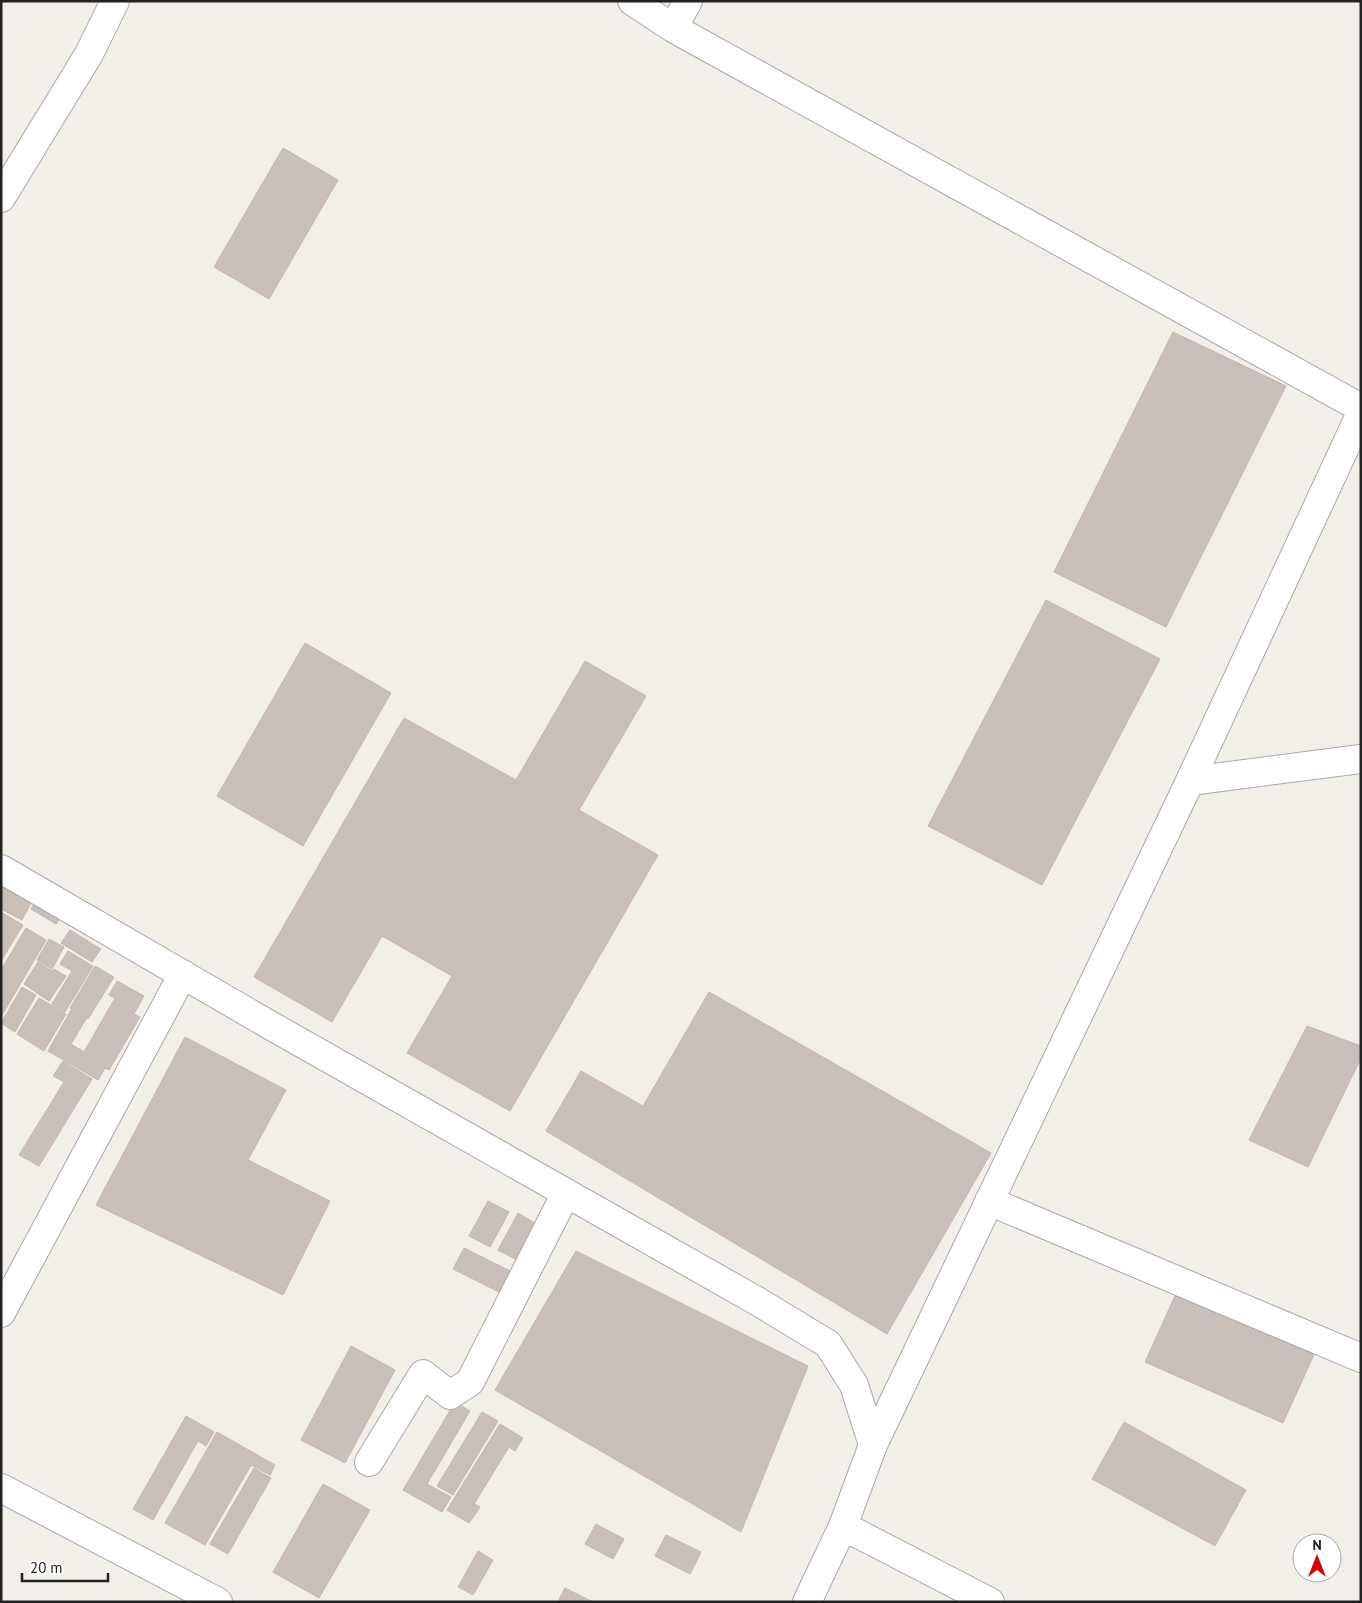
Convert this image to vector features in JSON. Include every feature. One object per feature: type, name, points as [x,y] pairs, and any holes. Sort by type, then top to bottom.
[{"type":"street","points":[[1,198],[89,54],[115,1]]},
{"type":"street","points":[[632,1],[673,28],[1361,408]]},
{"type":"street","points":[[673,28],[688,1]]},
{"type":"street","points":[[807,1602],[843,1526],[873,1445],[1190,781],[1361,413]]},
{"type":"street","points":[[1190,781],[1361,759]]},
{"type":"street","points":[[1,869],[757,1301],[828,1344],[854,1385],[873,1445]]},
{"type":"street","points":[[1,1313],[183,974]]},
{"type":"street","points":[[369,1462],[423,1374],[450,1395],[470,1382],[566,1193]]},
{"type":"street","points":[[989,1201],[1361,1358]]},
{"type":"street","points":[[1,1488],[218,1602]]},
{"type":"street","points":[[843,1526],[990,1602]]},
{"type":"building","points":[[283,148],[338,180],[269,299],[214,267]]},
{"type":"building","points":[[1173,332],[1286,386],[1166,627],[1054,572]]},
{"type":"building","points":[[1046,600],[1160,659],[1042,885],[928,826]]},
{"type":"building","points":[[305,643],[391,693],[303,846],[217,796]]},
{"type":"building","points":[[585,661],[646,696],[579,810],[658,855],[510,1111],[407,1053],[452,976],[382,936],[332,1022],[254,977],[404,718],[516,780]]},
{"type":"building","points":[[1,882],[33,899],[22,920],[1,909]]},
{"type":"building","points":[[39,896],[64,912],[56,924],[31,909]]},
{"type":"building","points":[[1,912],[23,925],[1,961]]},
{"type":"building","points":[[26,928],[46,940],[1,1017],[1,970]]},
{"type":"building","points":[[70,930],[101,949],[92,962],[61,943]]},
{"type":"building","points":[[49,939],[64,947],[52,969],[37,960]]},
{"type":"building","points":[[68,951],[93,966],[65,1012],[52,1004],[72,971],[60,964]]},
{"type":"building","points":[[38,962],[52,971],[54,969],[66,976],[49,1001],[24,984]]},
{"type":"building","points":[[95,966],[114,977],[88,1019],[70,1008]]},
{"type":"building","points":[[117,981],[144,996],[134,1014],[140,1017],[109,1070],[105,1068],[98,1080],[48,1051],[71,1010],[86,1019],[71,1044],[84,1052],[115,998],[109,995]]},
{"type":"building","points":[[22,987],[36,995],[15,1032],[1,1023]]},
{"type":"building","points":[[709,992],[991,1153],[887,1334],[546,1131],[581,1071],[643,1106]]},
{"type":"building","points":[[39,998],[66,1014],[44,1051],[17,1034]]},
{"type":"building","points":[[1307,1026],[1361,1046],[1361,1058],[1308,1167],[1249,1140]]},
{"type":"building","points":[[185,1037],[286,1090],[248,1160],[330,1201],[283,1295],[96,1205]]},
{"type":"building","points":[[63,1061],[92,1079],[39,1166],[19,1155],[64,1082],[53,1076]]},
{"type":"building","points":[[488,1201],[509,1212],[490,1247],[469,1236]]},
{"type":"building","points":[[518,1213],[538,1225],[517,1260],[498,1250]]},
{"type":"building","points":[[464,1248],[510,1271],[499,1292],[453,1269]]},
{"type":"building","points":[[576,1251],[808,1366],[741,1532],[495,1390]]},
{"type":"building","points":[[1179,1287],[1317,1348],[1283,1423],[1145,1362]]},
{"type":"building","points":[[351,1346],[395,1370],[345,1463],[301,1440]]},
{"type":"building","points":[[455,1402],[470,1411],[427,1484],[451,1497],[442,1512],[403,1490]]},
{"type":"building","points":[[482,1412],[498,1421],[453,1495],[437,1486]]},
{"type":"building","points":[[186,1416],[214,1432],[206,1446],[198,1441],[153,1520],[133,1509]]},
{"type":"building","points":[[1124,1422],[1246,1490],[1215,1546],[1092,1479]]},
{"type":"building","points":[[500,1424],[523,1438],[515,1451],[509,1447],[474,1504],[480,1507],[469,1523],[447,1510]]},
{"type":"building","points":[[217,1432],[275,1465],[270,1475],[251,1465],[205,1545],[165,1523]]},
{"type":"building","points":[[254,1468],[271,1478],[228,1554],[210,1544]]},
{"type":"building","points":[[323,1484],[370,1510],[319,1598],[273,1572]]},
{"type":"building","points":[[596,1524],[624,1539],[613,1559],[585,1544]]},
{"type":"building","points":[[666,1535],[701,1552],[690,1574],[655,1556]]},
{"type":"building","points":[[478,1551],[493,1560],[473,1595],[458,1587]]},
{"type":"building","points":[[565,1588],[593,1602],[558,1602]]}]
